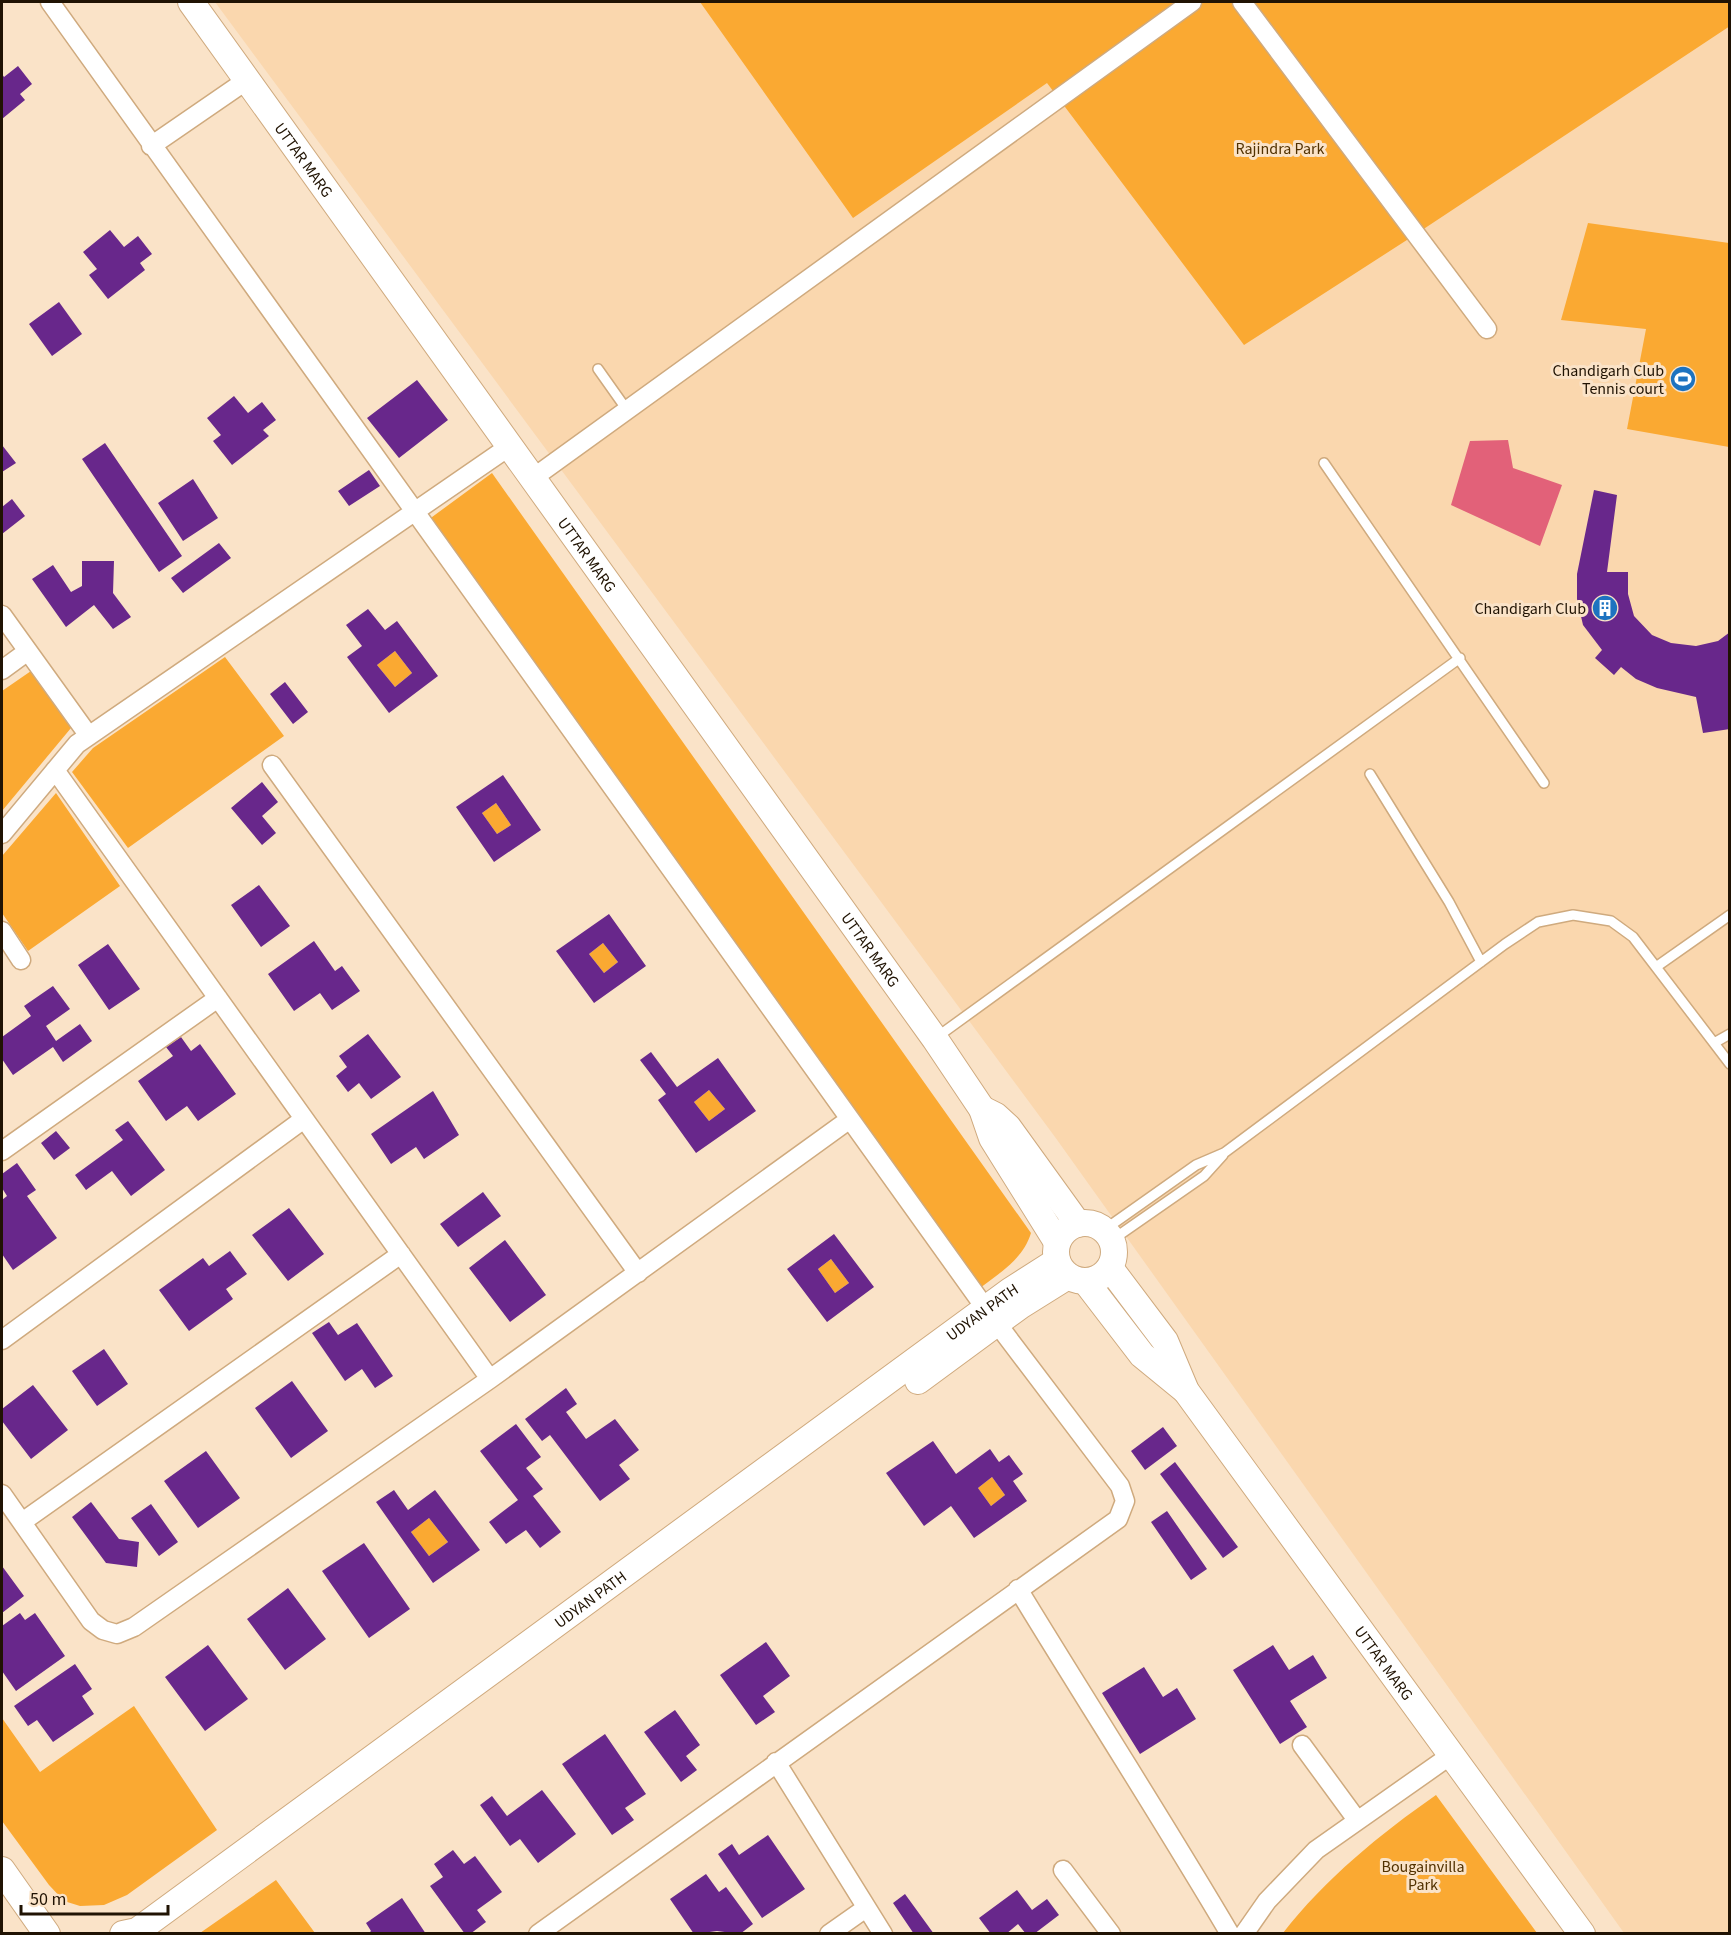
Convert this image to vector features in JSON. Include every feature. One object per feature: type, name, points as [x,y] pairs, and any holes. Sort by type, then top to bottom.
[{"type":"main road","name":"UTTAR MARG","points":[[191,2],[935,1039],[982,1109],[992,1138],[1067,1265],[1142,1355],[1186,1391]]},
{"type":"main road","name":"UTTAR MARG","points":[[982,1109],[996,1116],[1008,1127],[1078,1224]]},
{"type":"main road","points":[[1088,1223],[1108,1235],[1114,1259],[1104,1276],[1067,1265],[1069,1228],[1078,1224],[1088,1223]]},
{"type":"main road","name":"UDYAN PATH","points":[[123,1934],[137,1931],[992,1316],[1067,1265]]},
{"type":"main road","name":"UTTAR MARG","points":[[1110,1268],[1165,1341],[1186,1391],[1582,1934]]},
{"type":"main road","name":"UDYAN PATH","points":[[161,1934],[992,1316]]},
{"type":"main road","points":[[2,1870],[47,1934]]},
{"type":"street","points":[[50,2],[151,146],[992,1316],[1120,1486],[1125,1501],[1118,1519],[1017,1589],[538,1934]]},
{"type":"street","points":[[533,478],[1192,2]]},
{"type":"street","points":[[1242,2],[1487,329]]},
{"type":"street","points":[[151,146],[247,80]]},
{"type":"street","points":[[2,834],[77,744],[510,446]]},
{"type":"street","points":[[2,615],[89,736]]},
{"type":"street","points":[[2,670],[27,651]]},
{"type":"street","points":[[272,765],[638,1273]]},
{"type":"street","points":[[55,770],[490,1379]]},
{"type":"street","points":[[2,931],[21,960]]},
{"type":"street","points":[[2,1151],[218,998]]},
{"type":"street","points":[[2,1340],[304,1119]]},
{"type":"street","points":[[2,1494],[91,1621],[103,1630],[117,1634],[134,1626],[490,1379],[850,1119]]},
{"type":"street","points":[[22,1522],[400,1254]]},
{"type":"street","points":[[1017,1589],[1107,1736],[1154,1806],[1230,1934]]},
{"type":"street","points":[[1302,1744],[1357,1820]]},
{"type":"street","points":[[1244,1934],[1289,1875],[1316,1850],[1451,1755]]},
{"type":"street","points":[[776,1762],[883,1934]]},
{"type":"street","points":[[1063,1870],[1111,1934]]},
{"type":"street","points":[[830,1934],[866,1908]]},
{"type":"lane","points":[[598,369],[627,410]]},
{"type":"lane","points":[[1324,463],[1544,783]]},
{"type":"lane","points":[[935,1039],[1460,658]]},
{"type":"lane","points":[[1370,774],[1449,902],[1481,962]]},
{"type":"lane","points":[[1108,1235],[1196,1165],[1224,1153],[1538,922],[1573,915],[1611,921],[1633,937],[1730,1064]]},
{"type":"lane","points":[[1656,967],[1730,915]]},
{"type":"lane","points":[[1714,1043],[1730,1034]]},
{"type":"shaded area","points":[[215,2],[1729,2],[1729,1933],[1624,1933],[1055,1137]]},
{"type":"shaded area","points":[[1508,440],[1513,468],[1562,485],[1540,546],[1451,505],[1470,441]]},
{"type":"green space","name":"Rajindra Park","points":[[700,2],[1729,2],[1730,26],[1244,345],[1047,83],[853,218]]},
{"type":"green space","name":"Chandigarh Club Tennis court","points":[[1588,223],[1729,243],[1729,447],[1627,429],[1646,329],[1561,320]]},
{"type":"green space","points":[[492,473],[1031,1233],[1017,1258],[980,1288],[428,520]]},
{"type":"green space","points":[[395,651],[412,673],[395,687],[377,665]]},
{"type":"green space","points":[[225,657],[284,736],[128,848],[72,772],[93,748]]},
{"type":"green space","points":[[31,671],[71,728],[2,811],[2,691]]},
{"type":"green space","points":[[56,793],[120,886],[28,951],[2,913],[2,856]]},
{"type":"green space","points":[[496,803],[511,825],[497,834],[482,813]]},
{"type":"green space","points":[[603,943],[618,962],[604,973],[589,954]]},
{"type":"green space","points":[[709,1090],[725,1109],[709,1121],[694,1102]]},
{"type":"green space","points":[[831,1259],[849,1283],[835,1293],[818,1269]]},
{"type":"green space","points":[[992,1477],[1005,1495],[991,1506],[978,1488]]},
{"type":"green space","points":[[429,1518],[448,1542],[429,1556],[411,1532]]},
{"type":"green space","points":[[134,1706],[217,1830],[127,1895],[104,1905],[80,1906],[64,1901],[49,1885],[2,1821],[2,1718],[40,1772]]},
{"type":"green space","name":"Bougainvilla Park","points":[[1436,1795],[1537,1933],[1283,1933],[1299,1913],[1354,1858]]},
{"type":"green space","points":[[276,1880],[315,1933],[200,1933]]},
{"type":"building","points":[[18,66],[32,84],[20,94],[25,100],[2,119],[2,74],[4,77]]},
{"type":"building","points":[[110,230],[124,247],[138,236],[152,254],[140,263],[145,270],[108,299],[89,275],[97,269],[83,252]]},
{"type":"building","points":[[59,302],[82,334],[52,356],[29,324]]},
{"type":"building","points":[[417,380],[448,420],[399,458],[367,418]]},
{"type":"building","points":[[234,396],[248,413],[262,402],[276,420],[263,430],[269,436],[232,465],[213,441],[221,435],[207,418]]},
{"type":"building","points":[[105,443],[182,556],[159,572],[82,459]]},
{"type":"building","points":[[2,445],[16,463],[2,472]]},
{"type":"building","points":[[369,470],[380,486],[349,506],[338,491]]},
{"type":"building","points":[[193,479],[218,518],[183,541],[158,503]]},
{"type":"building","name":"Chandigarh Club","points":[[1594,490],[1617,495],[1607,572],[1628,572],[1628,594],[1634,616],[1652,635],[1671,643],[1696,646],[1718,641],[1730,632],[1730,729],[1703,733],[1696,697],[1657,688],[1636,679],[1621,667],[1614,675],[1595,658],[1602,650],[1583,625],[1577,599],[1577,574]]},
{"type":"building","points":[[12,499],[25,516],[2,534],[2,507]]},
{"type":"building","points":[[219,543],[231,558],[183,593],[171,578]]},
{"type":"building","points":[[82,561],[114,561],[113,593],[131,617],[113,629],[94,605],[66,627],[32,579],[53,565],[71,592],[82,586]]},
{"type":"building","points":[[368,609],[385,630],[397,621],[438,676],[389,713],[347,657],[362,646],[346,625]],"holes":[[[395,651],[412,673],[395,687],[377,665]]]},
{"type":"building","points":[[285,682],[308,712],[293,724],[270,694]]},
{"type":"building","points":[[503,775],[541,830],[494,862],[456,807]],"holes":[[[496,803],[511,825],[497,834],[482,813]]]},
{"type":"building","points":[[262,782],[278,802],[262,816],[276,833],[262,845],[231,808]]},
{"type":"building","points":[[259,885],[290,926],[261,947],[231,905]]},
{"type":"building","points":[[609,914],[646,966],[594,1003],[556,951]],"holes":[[[603,943],[618,962],[604,973],[589,954]]]},
{"type":"building","points":[[314,941],[335,971],[342,966],[360,991],[332,1010],[320,993],[294,1011],[268,974]]},
{"type":"building","points":[[108,944],[140,989],[109,1010],[78,965]]},
{"type":"building","points":[[53,986],[70,1009],[46,1026],[56,1041],[80,1024],[92,1041],[63,1062],[53,1047],[13,1075],[2,1059],[2,1037],[31,1016],[24,1006]]},
{"type":"building","points":[[368,1034],[401,1077],[371,1099],[359,1083],[348,1092],[336,1076],[347,1067],[339,1056]]},
{"type":"building","points":[[181,1037],[191,1051],[200,1044],[236,1094],[198,1121],[187,1106],[166,1121],[138,1081],[173,1056],[166,1047]]},
{"type":"building","points":[[651,1052],[677,1087],[718,1058],[756,1111],[696,1153],[658,1100],[666,1094],[640,1060]],"holes":[[[709,1090],[725,1109],[709,1121],[694,1102]]]},
{"type":"building","points":[[433,1091],[459,1135],[424,1159],[416,1147],[391,1164],[371,1134]]},
{"type":"building","points":[[128,1121],[165,1170],[131,1196],[112,1171],[86,1190],[75,1175],[123,1140],[115,1130]]},
{"type":"building","points":[[56,1131],[70,1148],[54,1160],[41,1143]]},
{"type":"building","points":[[17,1163],[36,1190],[27,1196],[57,1238],[13,1270],[2,1254],[2,1200],[7,1196],[2,1188],[2,1174]]},
{"type":"building","points":[[483,1192],[501,1216],[458,1247],[440,1224]]},
{"type":"building","points":[[289,1208],[324,1254],[288,1281],[252,1235]]},
{"type":"building","points":[[834,1234],[874,1287],[827,1322],[787,1269]],"holes":[[[831,1259],[849,1283],[835,1293],[818,1269]]]},
{"type":"building","points":[[505,1240],[546,1295],[510,1322],[469,1268]]},
{"type":"building","points":[[230,1251],[247,1274],[226,1289],[233,1299],[189,1331],[159,1290],[203,1258],[209,1266]]},
{"type":"building","points":[[329,1322],[338,1335],[357,1323],[393,1376],[375,1388],[362,1369],[345,1381],[312,1333]]},
{"type":"building","points":[[104,1349],[128,1384],[97,1406],[72,1371]]},
{"type":"building","points":[[292,1381],[328,1431],[291,1458],[255,1408]]},
{"type":"building","points":[[33,1385],[68,1430],[31,1459],[2,1421],[2,1409]]},
{"type":"building","points":[[566,1388],[577,1404],[566,1412],[586,1439],[615,1419],[639,1450],[619,1465],[630,1479],[600,1501],[550,1435],[542,1441],[525,1419]]},
{"type":"building","points":[[516,1424],[541,1457],[526,1468],[543,1489],[533,1496],[561,1532],[540,1548],[526,1530],[506,1544],[489,1522],[518,1500],[480,1451]]},
{"type":"building","points":[[1163,1427],[1177,1446],[1145,1470],[1131,1451]]},
{"type":"building","points":[[933,1441],[956,1474],[990,1449],[999,1462],[1009,1455],[1023,1474],[1013,1481],[1027,1501],[974,1538],[951,1506],[924,1526],[886,1473]],"holes":[[[992,1477],[1005,1495],[991,1506],[978,1488]]]},
{"type":"building","points":[[206,1451],[240,1498],[198,1528],[164,1481]]},
{"type":"building","points":[[1175,1462],[1238,1547],[1223,1558],[1160,1474]]},
{"type":"building","points":[[394,1490],[408,1510],[435,1490],[480,1550],[433,1583],[376,1502]],"holes":[[[429,1518],[448,1542],[429,1556],[411,1532]]]},
{"type":"building","points":[[91,1502],[119,1539],[139,1542],[137,1567],[106,1563],[72,1517]]},
{"type":"building","points":[[151,1504],[178,1542],[159,1556],[131,1518]]},
{"type":"building","points":[[1167,1511],[1207,1569],[1191,1580],[1151,1522]]},
{"type":"building","points":[[364,1543],[410,1609],[369,1638],[322,1571]]},
{"type":"building","points":[[2,1566],[24,1596],[2,1613]]},
{"type":"building","points":[[288,1588],[326,1639],[285,1670],[247,1619]]},
{"type":"building","points":[[20,1613],[25,1620],[35,1613],[65,1656],[16,1691],[2,1671],[2,1626]]},
{"type":"building","points":[[766,1642],[790,1676],[763,1696],[775,1712],[756,1725],[720,1675]]},
{"type":"building","points":[[208,1645],[248,1699],[205,1731],[165,1677]]},
{"type":"building","points":[[1273,1645],[1289,1670],[1313,1655],[1327,1678],[1290,1701],[1307,1727],[1280,1744],[1233,1670]]},
{"type":"building","points":[[75,1664],[92,1689],[82,1696],[94,1714],[53,1742],[37,1720],[28,1726],[14,1706]]},
{"type":"building","points":[[1144,1667],[1163,1697],[1177,1688],[1196,1719],[1140,1754],[1102,1693]]},
{"type":"building","points":[[675,1710],[700,1745],[686,1756],[697,1770],[681,1782],[644,1732]]},
{"type":"building","points":[[605,1734],[646,1794],[625,1808],[634,1820],[612,1835],[562,1764]]},
{"type":"building","points":[[542,1790],[576,1834],[538,1863],[520,1839],[510,1846],[480,1805],[492,1796],[507,1816]]},
{"type":"building","points":[[768,1835],[805,1889],[762,1918],[718,1854],[732,1844],[739,1855]]},
{"type":"building","points":[[453,1850],[464,1864],[475,1856],[502,1892],[477,1910],[486,1922],[470,1934],[465,1934],[430,1886],[443,1877],[434,1864]]},
{"type":"building","points":[[706,1874],[719,1892],[726,1887],[753,1924],[740,1934],[717,1931],[694,1934],[670,1899]]},
{"type":"building","points":[[1017,1890],[1032,1910],[1047,1899],[1059,1915],[1034,1934],[1026,1934],[1018,1924],[1006,1934],[991,1934],[979,1918]]},
{"type":"building","points":[[905,1894],[934,1934],[914,1934],[893,1903]]},
{"type":"building","points":[[402,1898],[426,1934],[368,1934],[371,1931],[366,1923]]},
{"type":"place","name":"Chandigarh Club Tennis court","points":[[1683,379]]},
{"type":"place","name":"Chandigarh Club","points":[[1605,608]]}]
